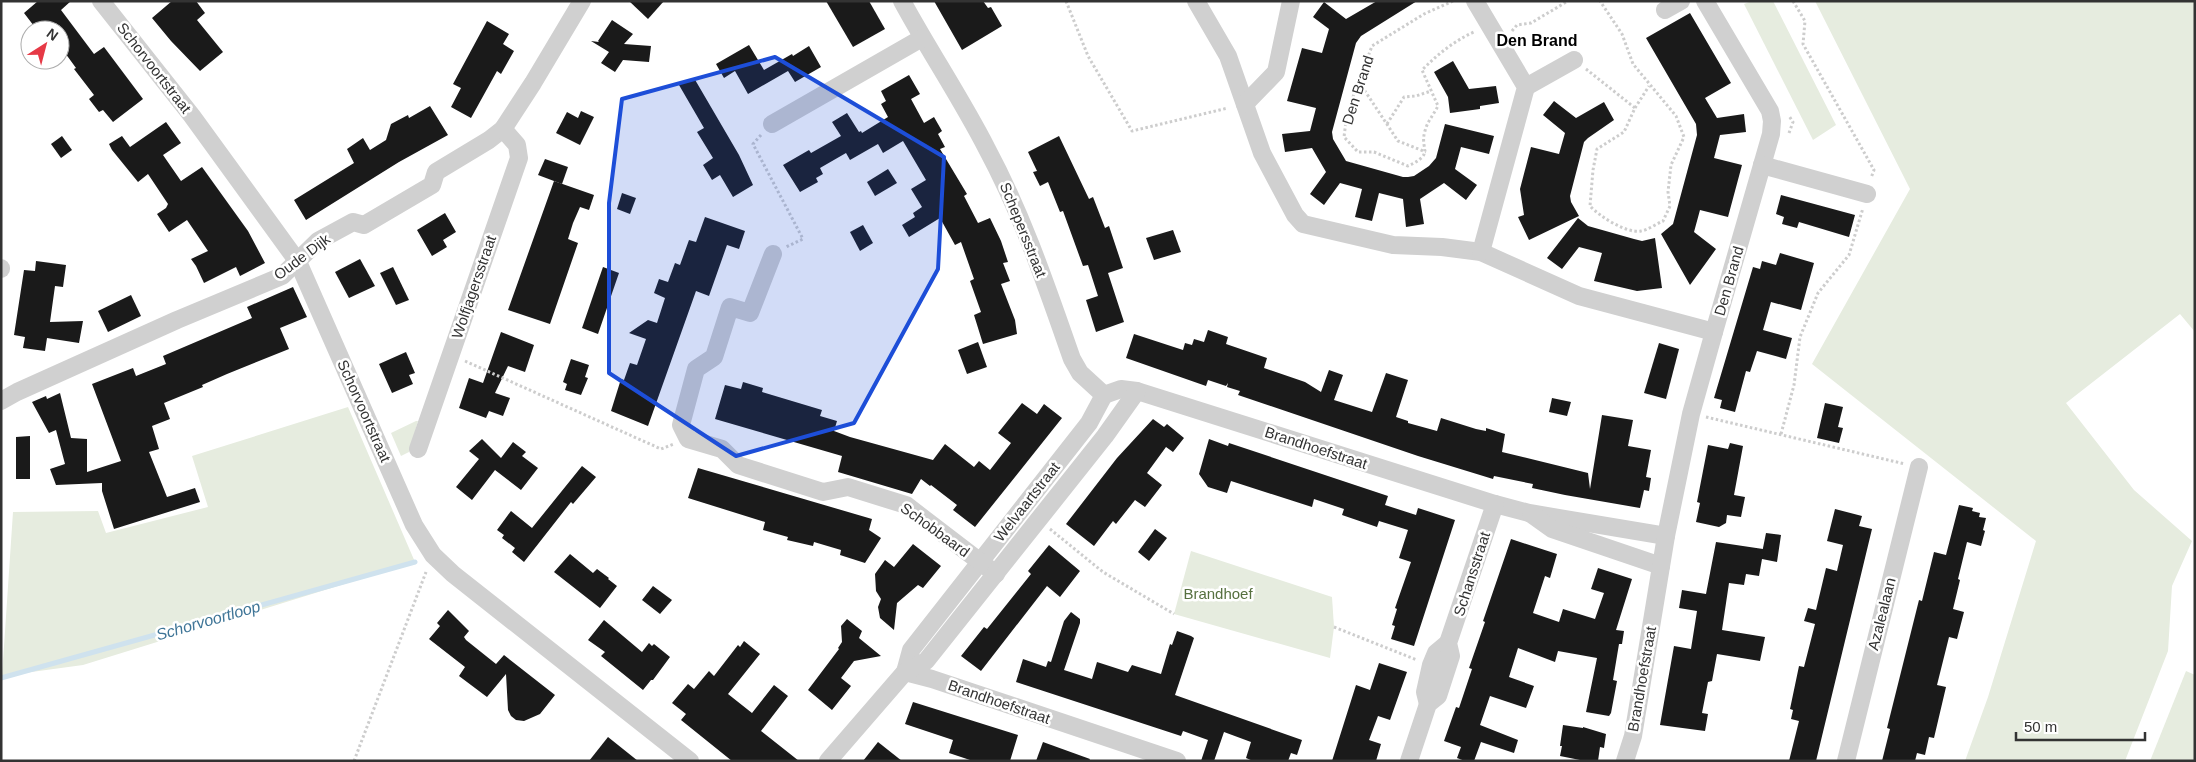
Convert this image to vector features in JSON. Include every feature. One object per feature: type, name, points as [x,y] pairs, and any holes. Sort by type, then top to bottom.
[{"type":"street","name":"Schorvoortstraat","points":[[101,1],[192,116],[298,262],[414,525],[433,555],[453,574],[690,761]]},
{"type":"street","name":"Oude Dijk","points":[[1,401],[177,320],[282,276],[318,241],[352,222],[364,225],[432,185],[436,172],[490,140],[503,129],[534,83],[582,1]]},
{"type":"street","name":"Schepersstraat","points":[[902,1],[922,38],[957,93],[1010,194],[1072,359],[1080,373],[1104,395]]},
{"type":"street","name":"Den Brand","points":[[1196,1],[1228,56],[1262,153],[1295,215],[1303,224],[1393,246],[1442,247],[1481,252],[1579,296],[1714,332],[1771,134],[1772,121],[1770,112],[1705,1]]},
{"type":"street","points":[[1245,104],[1276,72],[1291,1]]},
{"type":"street","points":[[1475,1],[1526,87]]},
{"type":"street","points":[[1665,10],[1681,1]]},
{"type":"street","points":[[772,124],[922,38]]},
{"type":"street","points":[[1481,252],[1526,87],[1574,60]]},
{"type":"street","name":"Wolfjagersstraat","points":[[418,449],[519,158],[517,145],[503,129]]},
{"type":"street","points":[[1762,165],[1867,194]]},
{"type":"street","points":[[688,439],[681,425],[696,369],[714,357],[730,307],[750,313],[773,254]]},
{"type":"street","name":"Brandhoefstraat","points":[[1625,761],[1633,736],[1666,536],[1691,414],[1714,332]]},
{"type":"street","name":"Brandhoefstraat","points":[[1104,395],[1121,389],[1137,391],[1495,504],[1529,513],[1666,536]]},
{"type":"street","name":"Welvaartstraat","points":[[828,761],[905,672],[926,661],[1105,436],[1137,391]]},
{"type":"street","points":[[1104,395],[1089,423],[1105,436]]},
{"type":"street","name":"Welvaartstraat","points":[[905,672],[911,650],[1089,423]]},
{"type":"street","name":"Schobbaard","points":[[688,439],[722,448],[738,465],[823,492],[848,487],[906,505],[996,574]]},
{"type":"street","name":"Azalealaan","points":[[1846,761],[1919,467]]},
{"type":"street","name":"Schansstraat","points":[[1409,761],[1428,704],[1425,692],[1431,666],[1436,653],[1448,643],[1495,504]]},
{"type":"street","name":"Brandhoefstraat","points":[[1529,513],[1552,529],[1661,566]]},
{"type":"street","name":"Schansstraat","points":[[1428,704],[1438,696],[1451,656],[1448,643]]},
{"type":"street","name":"Brandhoefstraat","points":[[905,672],[932,679],[1177,761]]},
{"type":"path","points":[[1066,1],[1088,56],[1132,131],[1245,104]]},
{"type":"path","name":"Den Brand","points":[[1426,152],[1420,160],[1408,166],[1374,152],[1358,152],[1344,136],[1348,113],[1372,46],[1424,14],[1453,1]]},
{"type":"path","points":[[1359,82],[1398,141],[1426,152],[1424,132],[1438,106],[1422,70],[1460,39],[1481,29],[1496,37],[1518,25],[1531,23],[1568,1]]},
{"type":"path","points":[[1600,1],[1622,34],[1633,64],[1676,116],[1684,137],[1671,165],[1668,192],[1670,206],[1663,221],[1640,231],[1622,227],[1597,214],[1590,206],[1593,170],[1598,148],[1624,132],[1635,108],[1650,86]]},
{"type":"path","points":[[1781,434],[1794,385],[1800,337],[1818,293],[1849,255],[1874,170],[1803,44],[1805,21],[1793,1]]},
{"type":"path","points":[[1574,60],[1635,108]]},
{"type":"path","points":[[1387,124],[1404,97],[1416,96],[1431,91]]},
{"type":"path","points":[[772,124],[753,144],[804,238],[773,254]]},
{"type":"path","points":[[450,354],[661,449],[688,439]]},
{"type":"path","points":[[1691,414],[1919,467]]},
{"type":"path","points":[[1038,519],[1104,572],[1174,614]]},
{"type":"path","points":[[354,761],[433,555]]},
{"type":"path","points":[[1334,627],[1431,666]]},
{"type":"highlighted area","points":[[775,57],[944,157],[938,269],[854,423],[736,456],[609,373],[609,203],[622,99]]},
{"type":"green space","points":[[1752,1],[1773,1],[1836,125],[1813,140],[1744,4]]},
{"type":"green space","points":[[1815,1],[2195,1],[2195,332],[2180,314],[2066,403],[2134,490],[2192,541],[2172,586],[2168,651],[2125,761],[1965,761],[1988,697],[2036,541],[1812,364],[1910,189]]},
{"type":"green space","points":[[348,407],[415,562],[83,665],[2,676],[13,512],[98,511],[106,533],[208,507],[192,456]]},
{"type":"green space","points":[[418,421],[409,452],[401,456],[391,433]]},
{"type":"green space","name":"Brandhoef","points":[[1191,551],[1332,597],[1334,627],[1330,658],[1174,614]]},
{"type":"green space","points":[[2186,671],[2195,675],[2195,761],[2150,761]]},
{"type":"building","points":[[38,1],[71,1],[61,10],[68,20],[29,20],[24,13]]},
{"type":"building","points":[[172,1],[196,1],[205,13],[197,20],[223,52],[200,71],[152,18]]},
{"type":"building","points":[[629,1],[664,1],[648,19]]},
{"type":"building","points":[[826,1],[869,1],[885,29],[853,47]]},
{"type":"building","points":[[934,1],[983,1],[988,8],[991,7],[1002,26],[962,50]]},
{"type":"building","points":[[1377,1],[1417,1],[1361,36],[1356,43],[1332,132],[1333,139],[1346,161],[1403,177],[1414,176],[1429,166],[1436,158],[1445,124],[1494,136],[1489,154],[1461,147],[1455,169],[1477,185],[1466,200],[1444,183],[1420,199],[1424,224],[1406,227],[1403,199],[1379,193],[1372,221],[1355,217],[1362,189],[1340,183],[1324,205],[1310,194],[1326,172],[1312,148],[1285,152],[1282,134],[1310,131],[1316,108],[1287,101],[1302,48],[1322,53],[1329,29],[1313,17],[1324,2],[1346,19]]},
{"type":"building","points":[[1690,13],[1731,83],[1705,98],[1717,118],[1744,114],[1746,132],[1720,135],[1714,158],[1742,165],[1728,217],[1700,210],[1694,232],[1716,249],[1690,285],[1661,234],[1673,224],[1697,135],[1696,124],[1646,38]]},
{"type":"building","points":[[612,20],[633,34],[624,44],[651,46],[649,62],[623,60],[615,72],[601,63],[609,52],[591,41],[599,42]]},
{"type":"building","points":[[487,21],[509,34],[503,44],[514,51],[501,74],[497,71],[471,118],[451,107],[461,88],[453,84]]},
{"type":"building","points":[[70,22],[94,54],[104,47],[143,99],[113,122],[103,110],[99,112],[89,99],[94,95],[74,69],[76,68],[70,60]]},
{"type":"building","points":[[749,45],[764,70],[809,46],[821,67],[795,82],[788,71],[748,94],[735,71],[724,78],[716,64]]},
{"type":"building","points":[[1453,61],[1469,89],[1496,86],[1499,103],[1480,106],[1480,109],[1450,113],[1448,97],[1434,72]]},
{"type":"building","points":[[909,75],[920,94],[911,99],[924,123],[934,117],[942,131],[938,134],[945,147],[940,149],[967,194],[964,196],[978,223],[990,218],[1001,241],[1008,262],[1003,263],[1010,281],[1001,284],[1015,320],[1017,334],[983,344],[974,315],[981,312],[970,281],[974,279],[961,242],[955,245],[940,218],[909,237],[902,225],[915,217],[913,213],[922,207],[911,189],[926,180],[903,141],[883,153],[878,144],[850,160],[846,153],[820,168],[823,174],[816,178],[818,182],[800,192],[783,165],[809,150],[811,153],[841,136],[832,122],[847,113],[859,132],[861,131],[862,133],[888,117],[881,104],[886,101],[881,91]]},
{"type":"building","points":[[694,78],[739,155],[753,185],[733,197],[720,175],[712,180],[703,165],[713,158],[697,132],[704,128],[679,85]]},
{"type":"building","points":[[1554,101],[1576,118],[1604,102],[1614,120],[1584,142],[1570,196],[1571,202],[1579,216],[1529,240],[1518,217],[1524,215],[1520,189],[1531,147],[1559,154],[1565,133],[1543,115]]},
{"type":"building","points":[[430,106],[448,135],[399,162],[306,220],[294,200],[354,163],[347,149],[363,138],[370,150],[386,140],[391,124],[408,115],[409,118]]},
{"type":"building","points":[[581,111],[594,117],[580,145],[556,133],[567,112],[578,118]]},
{"type":"building","points":[[166,122],[181,143],[163,155],[181,181],[202,167],[248,231],[265,263],[240,276],[236,267],[204,283],[191,259],[208,251],[187,220],[169,232],[157,214],[166,208],[168,204],[148,174],[138,182],[109,144],[122,136],[130,147]]},
{"type":"building","points":[[62,136],[72,150],[61,158],[51,144]]},
{"type":"building","points":[[1059,136],[1089,199],[1093,197],[1105,228],[1109,226],[1123,268],[1108,273],[1124,322],[1096,332],[1086,300],[1098,296],[1088,265],[1083,266],[1063,211],[1060,212],[1048,182],[1040,186],[1033,172],[1037,171],[1028,152]]},
{"type":"building","points":[[545,159],[568,167],[562,184],[538,175]]},
{"type":"building","points":[[888,169],[897,183],[875,196],[867,182]]},
{"type":"building","points":[[554,181],[594,195],[589,210],[580,207],[573,223],[568,239],[578,243],[550,324],[508,310]]},
{"type":"building","points":[[622,193],[636,198],[630,214],[617,209]]},
{"type":"building","points":[[1781,195],[1855,215],[1849,237],[1799,222],[1797,228],[1782,224],[1784,217],[1776,214]]},
{"type":"building","points":[[445,213],[456,232],[443,240],[447,247],[432,256],[417,230]]},
{"type":"building","points":[[705,217],[745,231],[739,249],[727,245],[709,296],[696,291],[648,426],[611,411],[621,379],[624,380],[630,363],[637,365],[646,339],[629,333],[648,320],[657,323],[665,298],[654,293],[659,279],[668,282],[675,263],[680,265],[689,240],[696,242]]},
{"type":"building","points":[[1578,218],[1588,226],[1634,239],[1642,241],[1655,238],[1662,288],[1637,291],[1594,281],[1602,253],[1579,247],[1562,269],[1547,258]]},
{"type":"building","points":[[863,225],[873,243],[860,251],[850,232]]},
{"type":"building","points":[[1173,230],[1181,252],[1154,260],[1146,238]]},
{"type":"building","points":[[1780,253],[1814,263],[1801,310],[1771,302],[1763,330],[1792,338],[1786,359],[1757,351],[1750,372],[1746,371],[1735,412],[1720,408],[1722,400],[1714,398],[1753,267],[1760,269],[1762,261],[1776,265]]},
{"type":"building","points":[[360,259],[375,286],[349,298],[335,272]]},
{"type":"building","points":[[36,261],[66,265],[63,287],[55,286],[50,322],[83,321],[79,343],[47,338],[45,351],[23,348],[25,337],[14,335],[24,270],[35,271]]},
{"type":"building","points":[[393,267],[409,300],[396,305],[380,273]]},
{"type":"building","points":[[603,267],[619,273],[598,334],[582,328]]},
{"type":"building","points":[[293,287],[307,317],[280,328],[289,349],[227,374],[202,385],[203,387],[164,403],[170,419],[152,426],[159,449],[149,452],[167,497],[195,488],[200,502],[114,529],[102,491],[102,483],[56,485],[50,469],[65,464],[56,430],[49,433],[32,402],[46,396],[47,399],[60,393],[71,438],[87,439],[87,472],[121,461],[92,384],[133,368],[136,376],[166,364],[163,356],[252,318],[247,307]]},
{"type":"building","points":[[131,295],[141,316],[108,332],[98,311]]},
{"type":"building","points":[[1208,330],[1228,337],[1226,344],[1267,358],[1264,368],[1305,382],[1321,392],[1329,370],[1343,375],[1334,400],[1372,412],[1386,373],[1408,380],[1396,417],[1408,421],[1408,423],[1437,431],[1441,418],[1476,429],[1486,431],[1486,428],[1505,434],[1502,452],[1588,473],[1590,489],[1602,415],[1633,420],[1628,446],[1651,450],[1646,477],[1651,478],[1649,491],[1644,490],[1640,508],[1532,488],[1533,484],[1494,476],[1493,479],[1418,456],[1238,395],[1240,391],[1227,387],[1228,383],[1226,386],[1208,380],[1206,386],[1126,358],[1134,334],[1183,350],[1185,343],[1192,345],[1194,339],[1204,342]]},
{"type":"building","points":[[501,332],[534,345],[525,372],[508,366],[495,393],[510,398],[503,416],[489,411],[486,418],[459,408],[469,378],[483,383]]},
{"type":"building","points":[[978,342],[987,367],[967,374],[958,350]]},
{"type":"building","points":[[1659,343],[1679,349],[1666,399],[1644,393]]},
{"type":"building","points":[[406,352],[415,373],[409,375],[413,384],[392,393],[379,364]]},
{"type":"building","points":[[571,359],[589,365],[585,377],[588,378],[581,395],[565,390],[567,384],[563,382]]},
{"type":"building","points":[[743,382],[763,388],[762,392],[822,410],[820,416],[837,421],[834,431],[850,437],[933,460],[945,444],[974,467],[979,461],[990,470],[1011,443],[998,433],[1022,403],[1037,414],[1044,404],[1062,418],[975,527],[953,510],[957,505],[921,479],[912,494],[838,472],[842,456],[715,419],[725,385],[741,389]]},
{"type":"building","points":[[1552,398],[1571,402],[1567,416],[1549,412]]},
{"type":"building","points":[[1825,403],[1843,407],[1838,427],[1843,428],[1839,443],[1817,438]]},
{"type":"building","points":[[1153,419],[1164,427],[1167,424],[1184,438],[1173,452],[1166,447],[1147,473],[1162,485],[1145,507],[1135,500],[1116,524],[1113,521],[1094,546],[1066,524],[1117,458]]},
{"type":"building","points":[[30,436],[30,479],[16,479],[16,437]]},
{"type":"building","points":[[482,439],[501,458],[513,442],[526,452],[522,456],[538,468],[521,490],[495,470],[472,500],[456,487],[479,459],[469,451]]},
{"type":"building","points":[[1209,439],[1228,446],[1229,443],[1388,496],[1385,505],[1416,515],[1418,508],[1455,520],[1414,646],[1391,639],[1395,626],[1392,625],[1397,609],[1395,608],[1411,562],[1399,558],[1408,530],[1379,521],[1377,527],[1342,515],[1344,509],[1314,499],[1312,507],[1231,481],[1227,493],[1208,487],[1199,474]]},
{"type":"building","points":[[1730,443],[1743,446],[1734,495],[1745,497],[1741,517],[1727,515],[1726,523],[1719,527],[1696,522],[1700,503],[1697,502],[1708,445],[1728,449]]},
{"type":"building","points":[[582,466],[596,477],[573,504],[571,502],[524,562],[512,552],[515,548],[502,538],[504,535],[497,530],[511,511],[532,528]]},
{"type":"building","points":[[698,468],[872,519],[869,530],[881,538],[865,563],[840,555],[841,550],[814,542],[813,546],[787,540],[788,537],[763,530],[765,522],[688,498]]},
{"type":"building","points":[[1959,505],[1973,508],[1972,511],[1980,513],[1979,517],[1986,518],[1983,530],[1985,531],[1981,546],[1967,542],[1953,609],[1964,612],[1957,639],[1949,637],[1937,685],[1946,687],[1934,738],[1929,737],[1925,755],[1917,753],[1915,761],[1882,761],[1890,729],[1887,728],[1919,600],[1922,601],[1934,552],[1946,555]]},
{"type":"building","points":[[1835,509],[1862,516],[1859,526],[1872,529],[1816,761],[1789,761],[1799,721],[1791,719],[1793,710],[1790,709],[1799,666],[1804,667],[1815,624],[1804,621],[1808,608],[1816,610],[1826,568],[1837,571],[1843,545],[1827,541]]},
{"type":"building","points":[[1155,529],[1167,538],[1149,561],[1138,552]]},
{"type":"building","points":[[1766,533],[1781,535],[1777,562],[1762,559],[1759,576],[1746,574],[1744,585],[1729,583],[1722,630],[1765,637],[1760,661],[1717,654],[1712,681],[1708,682],[1702,713],[1708,714],[1705,731],[1660,725],[1674,646],[1691,649],[1697,611],[1679,608],[1682,590],[1706,594],[1716,542],[1763,549]]},
{"type":"building","points":[[1511,539],[1557,554],[1550,578],[1545,576],[1533,613],[1559,622],[1563,609],[1595,619],[1604,593],[1591,589],[1598,568],[1632,579],[1616,630],[1624,631],[1622,644],[1619,644],[1613,680],[1617,681],[1611,713],[1609,716],[1586,712],[1597,658],[1558,651],[1555,662],[1518,648],[1509,677],[1534,686],[1526,708],[1490,696],[1480,725],[1518,740],[1514,753],[1481,742],[1474,761],[1465,761],[1457,758],[1461,747],[1444,741],[1456,707],[1459,708],[1472,669],[1469,668],[1485,622],[1483,621]]},
{"type":"building","points":[[913,544],[941,566],[923,588],[918,585],[897,603],[894,630],[880,618],[878,607],[881,599],[876,591],[875,574],[885,560],[894,567]]},
{"type":"building","points":[[1049,545],[1080,571],[1060,597],[1047,586],[981,671],[961,656],[984,627],[987,629],[1031,574],[1028,571]]},
{"type":"building","points":[[570,554],[593,573],[597,569],[617,586],[600,608],[554,572]]},
{"type":"building","points":[[653,586],[672,600],[660,614],[642,600]]},
{"type":"building","points":[[448,610],[469,631],[464,637],[466,640],[496,664],[504,655],[555,695],[540,714],[524,721],[516,720],[511,716],[508,710],[506,674],[487,697],[459,676],[465,667],[429,639],[440,626],[437,623]]},
{"type":"building","points":[[1071,612],[1080,619],[1080,623],[1064,670],[1092,679],[1097,662],[1128,672],[1132,665],[1161,674],[1170,644],[1172,645],[1177,631],[1191,636],[1194,638],[1175,695],[1302,740],[1297,755],[1291,753],[1288,761],[1253,761],[1246,758],[1251,742],[1224,732],[1214,761],[1201,761],[1208,740],[1183,731],[1181,736],[1016,682],[1023,659],[1046,667],[1048,661],[1051,662],[1064,621]]},
{"type":"building","points":[[847,619],[862,631],[859,638],[881,656],[854,661],[841,678],[851,686],[832,710],[808,690],[839,649],[842,642],[841,626]]},
{"type":"building","points":[[604,620],[642,652],[649,643],[652,646],[654,644],[670,657],[643,690],[601,656],[605,652],[588,640]]},
{"type":"building","points":[[744,641],[760,654],[728,694],[752,713],[774,685],[788,696],[761,731],[799,761],[732,761],[681,720],[686,714],[672,703],[688,684],[694,689],[709,671],[714,676],[738,645],[740,647]]},
{"type":"building","points":[[1379,663],[1407,672],[1390,720],[1378,716],[1369,740],[1381,744],[1376,761],[1332,761],[1356,685],[1370,690]]},
{"type":"building","points":[[913,702],[1018,735],[1010,761],[973,761],[949,753],[953,740],[905,724]]},
{"type":"building","points":[[1563,725],[1583,727],[1606,734],[1604,748],[1600,747],[1598,761],[1585,761],[1560,756]]},
{"type":"building","points":[[608,737],[638,761],[589,761]]},
{"type":"building","points":[[878,742],[902,761],[863,761]]},
{"type":"building","points":[[1043,742],[1090,759],[1089,761],[1036,761]]},
{"type":"waterway","name":"Schorvoortloop","points":[[1,678],[415,562]]},
{"type":"district","name":"Den Brand","points":[[1537,40]]}]
